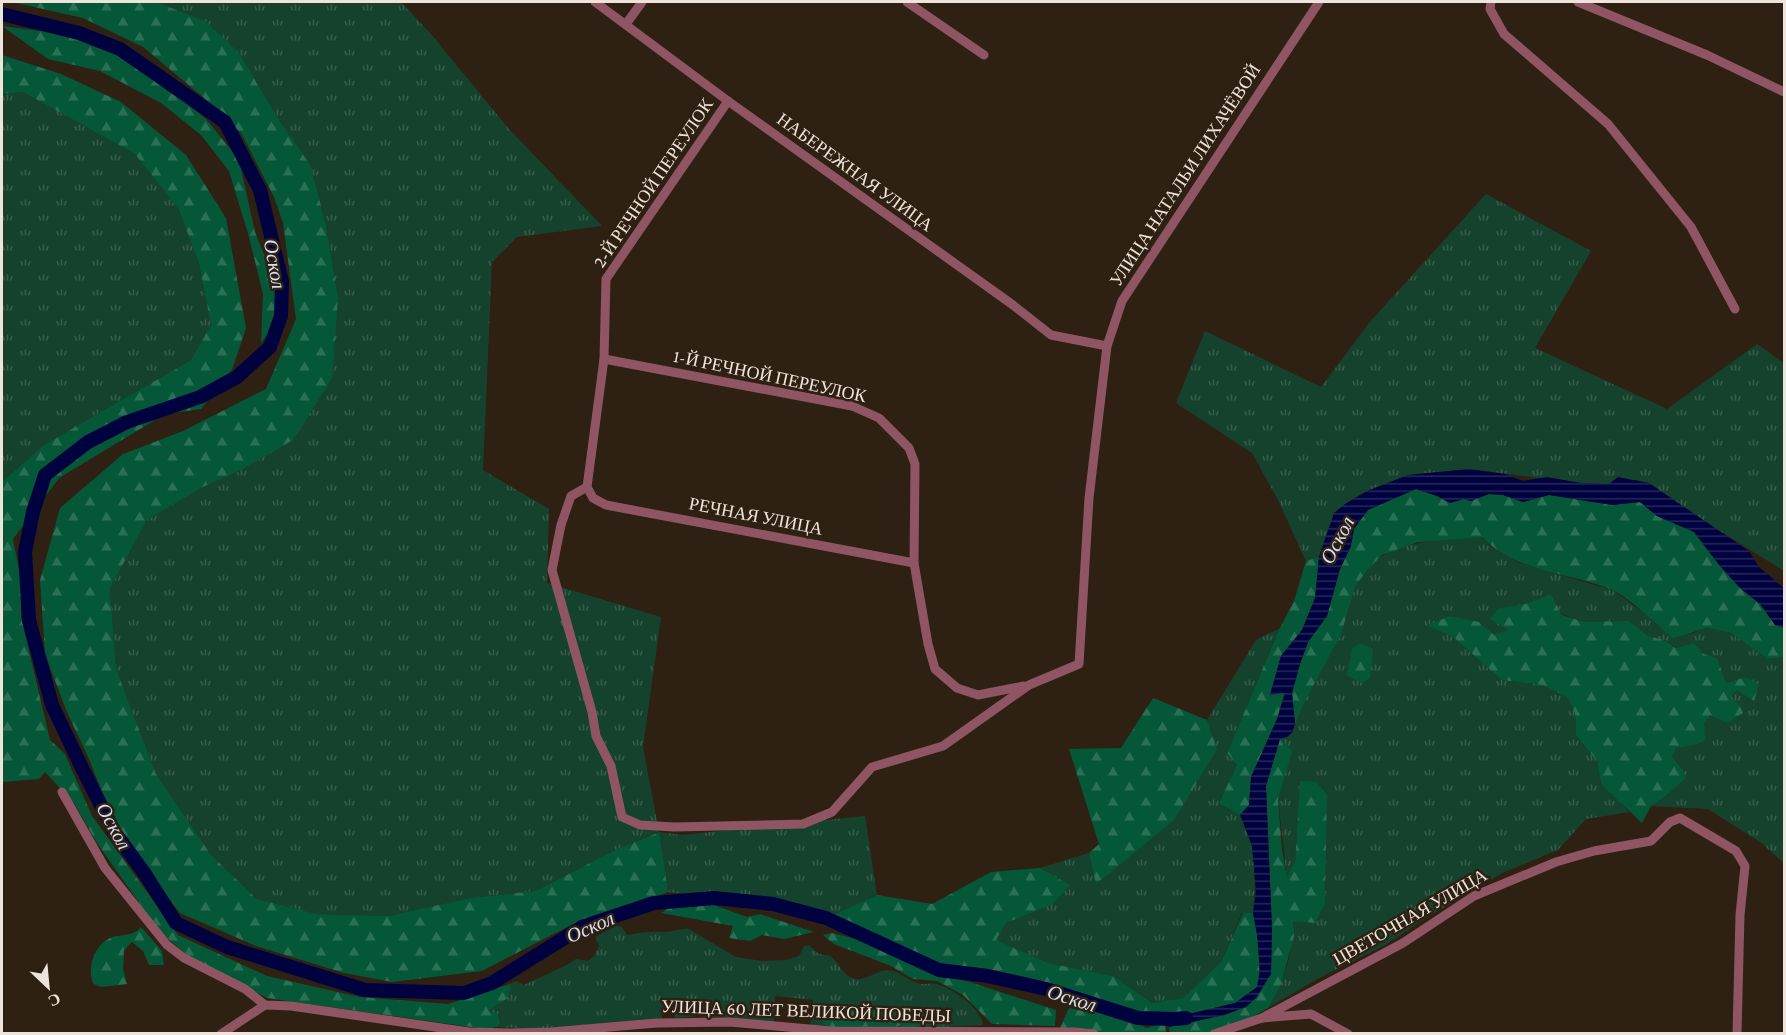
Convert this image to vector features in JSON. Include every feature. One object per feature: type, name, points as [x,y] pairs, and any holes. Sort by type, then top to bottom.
[{"type":"street","name":"НАБЕРЕЖНАЯ УЛИЦА","points":[[595,2],[728,101],[1013,305],[1051,335],[1107,346]]},
{"type":"street","points":[[626,24],[642,2]]},
{"type":"street","points":[[908,2],[984,55]]},
{"type":"street","name":"УЛИЦА НАТАЛЬИ ЛИХАЧЁВОЙ","points":[[1029,685],[1079,664],[1089,498],[1107,346],[1122,301],[1319,2]]},
{"type":"street","points":[[1491,2],[1490,9],[1504,34],[1608,124],[1691,227],[1735,309]]},
{"type":"street","points":[[1578,2],[1707,55],[1785,92]]},
{"type":"street","points":[[1601,11],[1606,2]]},
{"type":"street","name":"2-Й РЕЧНОЙ ПЕРЕУЛОК","points":[[587,487],[604,359],[606,279],[728,101]]},
{"type":"street","name":"1-Й РЕЧНОЙ ПЕРЕУЛОК","points":[[604,359],[852,406],[879,418],[909,448],[915,464],[914,563],[928,644],[935,669],[957,688],[978,695],[1029,685]]},
{"type":"street","points":[[587,487],[571,496],[561,525],[552,570],[592,712],[596,736],[611,766],[622,817],[640,825],[674,827],[803,824],[832,812],[872,766],[943,746],[1029,685]]},
{"type":"street","name":"РЕЧНАЯ УЛИЦА","points":[[587,487],[593,498],[606,505],[914,563]]},
{"type":"street","points":[[62,792],[105,868],[167,945],[184,958],[245,989],[265,1005],[221,1034]]},
{"type":"street","name":"ЦВЕТОЧНАЯ УЛИЦА","points":[[1262,1018],[1403,943],[1474,896],[1556,862],[1594,851],[1651,841],[1670,822],[1680,818],[1736,851],[1745,866],[1740,915],[1737,1034]]},
{"type":"street","points":[[1304,996],[1311,1014]]},
{"type":"street","name":"УЛИЦА 60 ЛЕТ ВЕЛИКОЙ ПОБЕДЫ","points":[[265,1005],[291,1006],[469,1032],[551,1032],[657,1023],[730,1022],[847,1032],[1094,1034]]},
{"type":"street","points":[[1214,1034],[1262,1018],[1311,1014],[1348,1034]]},
{"type":"green space","points":[[12,2],[156,2],[205,21],[239,53],[278,119],[311,166],[326,226],[338,297],[332,378],[293,440],[239,471],[203,487],[147,520],[110,588],[116,669],[156,774],[211,855],[257,899],[317,914],[388,916],[470,898],[536,891],[613,851],[659,832],[668,892],[569,926],[482,971],[392,982],[344,973],[256,946],[180,913],[116,827],[89,759],[66,710],[45,654],[40,580],[60,508],[123,454],[183,431],[266,389],[296,319],[283,223],[274,197],[241,133],[203,97],[143,47],[83,18]]},
{"type":"green space","points":[[156,2],[401,2],[431,34],[508,128],[602,226],[517,237],[492,262],[483,470],[549,509],[547,583],[661,617],[643,747],[659,832],[682,835],[865,816],[877,895],[826,918],[773,904],[668,892],[658,832],[613,851],[536,891],[470,898],[388,916],[317,914],[257,899],[211,855],[156,774],[116,669],[110,588],[147,520],[203,487],[239,471],[338,297],[326,226],[311,166],[205,21]]},
{"type":"green space","points":[[2,26],[56,33],[107,48],[149,74],[206,119],[239,160],[255,232],[277,287],[275,324],[261,343],[263,294],[249,237],[229,171],[201,135],[161,103],[100,71],[48,59]]},
{"type":"green space","points":[[2,55],[61,74],[121,102],[186,155],[226,218],[246,328],[232,370],[201,409],[165,414],[59,478],[13,539],[21,580],[21,617],[50,740],[65,754],[92,816],[178,935],[267,976],[360,997],[448,1004],[510,984],[509,995],[506,999],[489,1011],[497,1013],[500,1023],[497,1027],[485,1029],[267,998],[192,959],[159,931],[97,843],[74,803],[45,772],[39,779],[2,782],[2,482],[44,445],[191,360],[211,325],[199,264],[179,210],[135,154],[23,92],[2,94]]},
{"type":"green space","points":[[23,92],[135,154],[179,210],[199,264],[211,325],[191,360],[44,445],[2,482],[2,94]]},
{"type":"green space","points":[[1486,194],[1591,251],[1535,348],[1667,409],[1757,344],[1784,363],[1784,571],[1638,480],[1609,484],[1581,483],[1469,469],[1408,475],[1367,491],[1345,504],[1328,529],[1319,557],[1306,561],[1278,500],[1252,453],[1176,403],[1205,331],[1321,387],[1369,323]]},
{"type":"green space","points":[[1416,489],[1450,503],[1464,499],[1471,501],[1489,494],[1503,495],[1523,502],[1549,495],[1612,505],[1640,502],[1657,516],[1694,532],[1740,588],[1760,604],[1775,625],[1784,628],[1784,657],[1767,659],[1731,633],[1707,628],[1673,638],[1634,604],[1610,589],[1510,558],[1495,549],[1482,537],[1418,542],[1382,555],[1355,587],[1341,635],[1295,724],[1292,693],[1300,664],[1308,642],[1327,616],[1340,569],[1351,546],[1354,529],[1368,510]]},
{"type":"green space","points":[[1460,537],[1482,537],[1491,547],[1520,563],[1612,590],[1640,610],[1690,634],[1707,628],[1731,633],[1767,659],[1784,657],[1784,863],[1760,842],[1708,809],[1651,806],[1663,798],[1683,770],[1672,757],[1676,748],[1695,745],[1710,714],[1730,698],[1745,677],[1726,683],[1717,658],[1704,654],[1694,643],[1677,648],[1664,640],[1648,636],[1629,621],[1585,622],[1562,614],[1551,594],[1525,604],[1499,608],[1510,630],[1494,636],[1479,622],[1450,616],[1428,625],[1453,637],[1502,680],[1542,685],[1567,697],[1575,713],[1576,735],[1597,761],[1601,784],[1616,796],[1629,812],[1586,819],[1558,850],[1502,873],[1385,945],[1321,977],[1268,1008],[1287,966],[1292,943],[1293,920],[1315,923],[1325,904],[1327,795],[1300,782],[1295,862],[1287,879],[1278,799],[1291,751],[1280,738],[1292,733],[1307,696],[1342,632],[1354,589],[1372,563],[1384,555],[1414,544]]},
{"type":"green space","points":[[1319,557],[1315,598],[1302,630],[1281,656],[1270,694],[1285,692],[1277,719],[1251,777],[1249,805],[1240,815],[1219,803],[1237,765],[1227,753],[1280,628],[1294,601],[1306,561]]},
{"type":"green space","points":[[1551,594],[1562,615],[1585,622],[1629,621],[1648,636],[1664,640],[1676,648],[1694,643],[1704,654],[1717,658],[1726,683],[1745,677],[1759,684],[1754,701],[1737,690],[1730,698],[1739,704],[1743,713],[1727,723],[1710,715],[1704,725],[1705,740],[1695,745],[1676,748],[1672,757],[1683,770],[1686,778],[1651,806],[1642,823],[1601,784],[1597,761],[1576,735],[1575,713],[1567,697],[1542,685],[1502,680],[1453,637],[1427,625],[1450,616],[1479,622],[1494,635],[1509,630],[1490,619],[1499,608],[1525,604]]},
{"type":"green space","points":[[1280,628],[1227,753],[1237,765],[1219,803],[1238,813],[1246,824],[1254,862],[1255,890],[1253,913],[1242,913],[1221,962],[1183,998],[1152,1003],[1113,976],[1048,963],[995,940],[1006,923],[1050,905],[1069,885],[1040,868],[1089,853],[1096,884],[1217,749],[1207,720],[1256,640]]},
{"type":"green space","points":[[1360,643],[1373,649],[1370,678],[1361,683],[1347,675],[1352,649]]},
{"type":"green space","points":[[1153,698],[1207,720],[1217,749],[1174,820],[1096,884],[1089,853],[1099,844],[1069,749],[1121,748]]},
{"type":"green space","points":[[1280,738],[1292,751],[1278,799],[1282,850],[1287,877],[1295,862],[1300,781],[1316,782],[1327,795],[1325,904],[1315,923],[1293,921],[1294,937],[1281,984],[1268,1008],[1240,1024],[1213,1033],[1170,1033],[1169,1027],[1224,1015],[1246,1007],[1271,974],[1272,929],[1266,786]]},
{"type":"green space","points":[[1040,868],[1070,885],[1051,905],[1006,923],[996,940],[1048,963],[1113,976],[1152,1003],[1183,998],[1221,962],[1243,913],[1253,913],[1259,959],[1257,987],[1235,1003],[1193,1013],[1169,1013],[1138,1018],[1046,989],[988,976],[939,970],[826,918],[877,895],[932,904],[991,872]]},
{"type":"green space","points":[[711,904],[747,917],[760,914],[814,932],[784,939],[762,935],[750,941],[729,938],[733,926],[661,913],[674,905],[691,907]]},
{"type":"green space","points":[[616,926],[622,927],[627,935],[689,929],[736,957],[762,961],[786,960],[799,956],[804,946],[809,945],[822,955],[833,958],[852,978],[861,979],[887,970],[917,983],[942,986],[972,1006],[983,1025],[810,1026],[813,1000],[775,996],[774,1022],[699,1016],[675,1018],[674,1010],[662,1011],[662,1019],[537,1029],[497,1027],[500,1023],[489,1011],[510,993],[510,984],[516,981],[524,985],[576,959],[588,961],[594,956],[599,946],[595,937]]},
{"type":"green space","points":[[141,927],[162,951],[164,965],[149,965],[143,951],[132,942],[124,950],[123,969],[127,984],[101,987],[94,984],[91,965],[104,941],[130,934]]},
{"type":"green space","points":[[832,933],[864,941],[936,971],[1056,1010],[1055,1026],[992,1024],[963,995],[937,981],[913,979],[891,966],[834,944],[823,935]]},
{"type":"green space","points":[[842,1003],[854,1010],[861,1004],[881,1008],[900,1024],[910,1015],[945,1014],[949,1022],[945,1026],[931,1024],[906,1028],[901,1025],[891,1028],[828,1028],[823,1021],[823,1015]]},
{"type":"green space","points":[[1069,1008],[1107,1009],[1147,1028],[1165,1022],[1166,1033],[1080,1033],[1060,1028]]},
{"type":"water","points":[[1469,469],[1505,474],[1523,481],[1547,477],[1581,483],[1609,484],[1618,477],[1649,483],[1749,551],[1759,567],[1784,588],[1784,628],[1775,625],[1760,604],[1740,588],[1694,532],[1657,516],[1640,502],[1612,505],[1549,495],[1523,502],[1503,495],[1489,494],[1471,501],[1464,499],[1450,503],[1416,489],[1368,510],[1354,529],[1351,546],[1340,569],[1327,616],[1308,642],[1292,693],[1295,724],[1292,733],[1280,739],[1266,786],[1272,929],[1271,974],[1256,998],[1246,1007],[1224,1015],[1169,1027],[1169,1013],[1193,1013],[1235,1003],[1257,987],[1260,971],[1253,913],[1256,891],[1252,846],[1240,815],[1249,805],[1251,777],[1277,719],[1285,693],[1270,695],[1281,656],[1302,630],[1315,598],[1319,557],[1334,513],[1367,491],[1408,475]]},
{"type":"waterway","name":"Оскол","points":[[2,14],[79,33],[120,49],[225,122],[260,190],[282,282],[281,316],[270,347],[237,377],[200,397],[127,422],[88,442],[45,475],[33,512],[25,552],[29,620],[52,705],[115,833],[145,874],[176,923],[227,947],[365,990],[464,993],[492,983],[582,927],[654,903],[714,898],[773,904],[826,918],[939,970],[988,976],[1046,989],[1138,1018],[1186,1018]]}]
